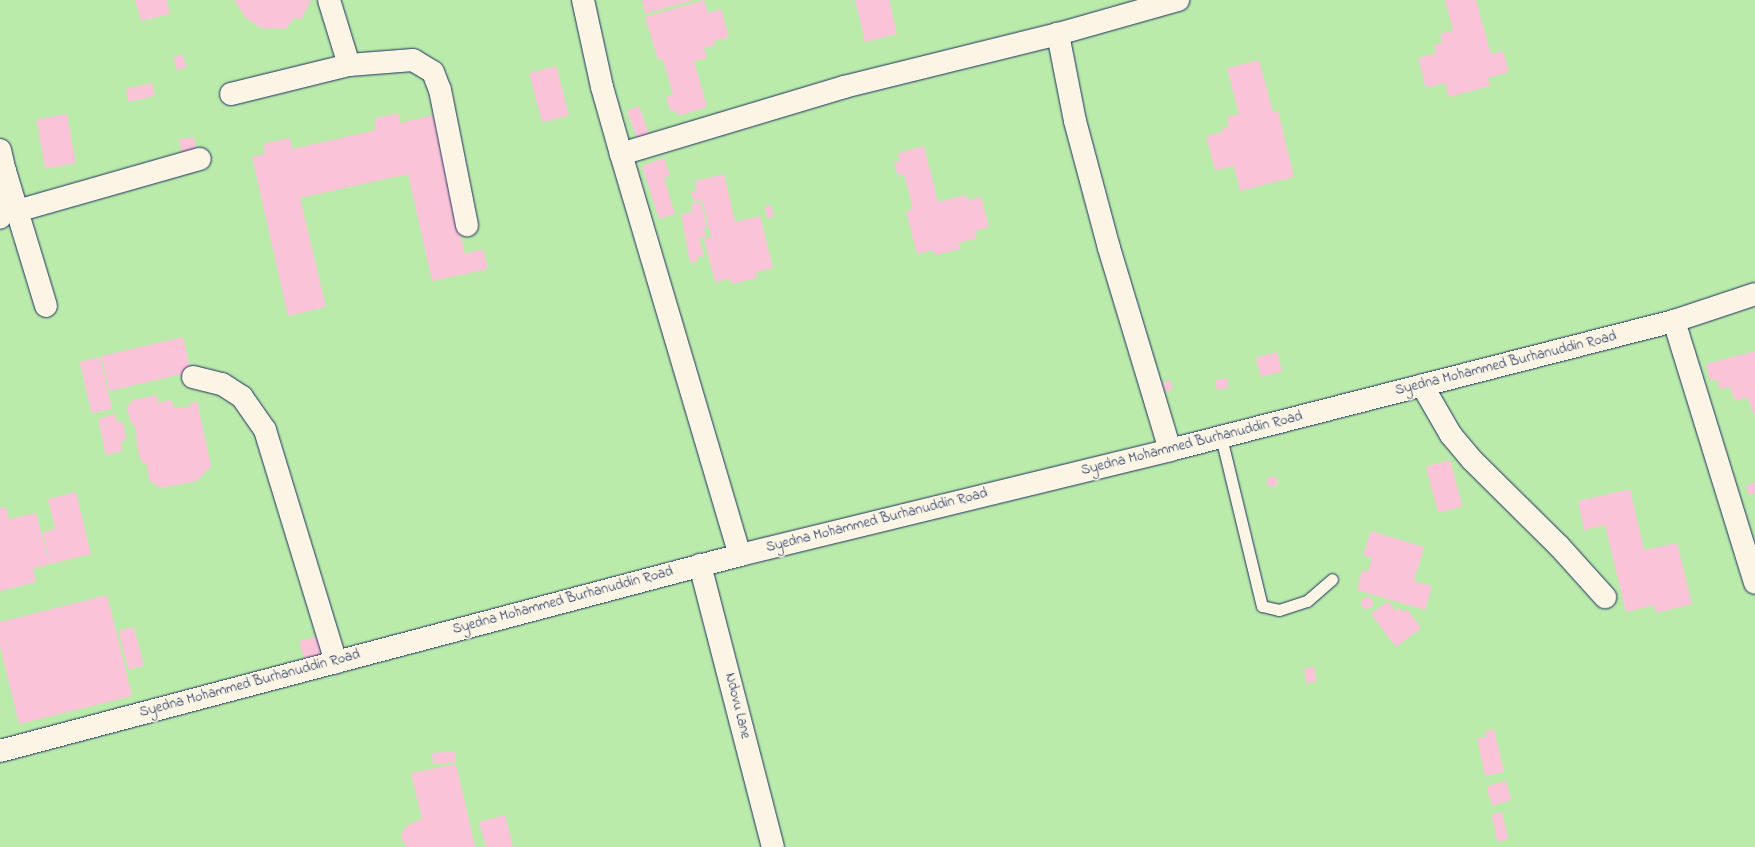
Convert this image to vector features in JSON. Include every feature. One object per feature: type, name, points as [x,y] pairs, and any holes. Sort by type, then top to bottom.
[{"type":"street","points":[[329,0],[349,65]]},
{"type":"street","points":[[582,0],[602,87],[621,154],[740,555]]},
{"type":"street","points":[[621,154],[844,87],[1058,34],[1178,0]]},
{"type":"street","points":[[1058,34],[1079,136],[1109,248],[1170,450]]},
{"type":"street","points":[[231,94],[349,65],[413,60],[433,72],[440,90],[467,226]]},
{"type":"street","points":[[0,150],[5,171],[8,215],[46,306]]},
{"type":"street","points":[[8,215],[200,159]]},
{"type":"street","name":"Syedna Mohammed Burhanuddin Road","points":[[0,751],[700,565],[1220,438],[1674,320],[1755,294]]},
{"type":"street","points":[[1674,320],[1755,584]]},
{"type":"street","points":[[193,377],[222,384],[242,397],[265,430],[336,662]]},
{"type":"street","points":[[1422,385],[1451,435],[1472,460],[1559,546],[1605,597]]},
{"type":"street","name":"Ndovu Lane","points":[[700,565],[773,847]]},
{"type":"lane","points":[[1220,438],[1262,606],[1279,610],[1307,601],[1332,579]]},
{"type":"green space","points":[[0,0],[1755,0],[1755,847],[0,847]]},
{"type":"building","points":[[135,0],[167,0],[170,14],[141,21]]},
{"type":"building","points":[[234,0],[311,0],[301,20],[296,17],[285,29],[261,28],[246,18]]},
{"type":"building","points":[[642,0],[693,0],[645,14]]},
{"type":"building","points":[[704,0],[708,13],[721,9],[729,37],[714,41],[715,45],[704,48],[707,58],[694,61],[707,107],[678,116],[676,110],[671,112],[666,97],[673,95],[663,59],[658,60],[645,17]]},
{"type":"building","points":[[855,0],[889,0],[897,34],[865,42]]},
{"type":"building","points":[[1445,0],[1476,0],[1491,54],[1503,51],[1509,72],[1488,78],[1490,86],[1449,97],[1445,83],[1426,88],[1418,58],[1436,53],[1434,45],[1442,43],[1440,34],[1453,30]]},
{"type":"building","points":[[182,54],[187,67],[177,70],[173,58]]},
{"type":"building","points":[[1259,60],[1273,112],[1278,111],[1294,177],[1240,191],[1234,166],[1215,170],[1206,136],[1223,132],[1222,128],[1229,126],[1227,117],[1239,114],[1227,68]]},
{"type":"building","points":[[556,66],[569,115],[542,123],[529,73]]},
{"type":"building","points":[[152,83],[155,96],[129,102],[126,89]]},
{"type":"building","points":[[639,106],[649,133],[637,138],[627,110]]},
{"type":"building","points":[[398,113],[400,123],[433,115],[465,254],[483,249],[488,269],[432,281],[408,174],[300,198],[326,307],[288,316],[252,157],[265,154],[264,146],[266,143],[290,138],[292,149],[376,130],[374,121],[377,118]]},
{"type":"building","points":[[67,114],[76,163],[45,169],[36,119]]},
{"type":"building","points":[[194,137],[196,150],[181,152],[179,139]]},
{"type":"building","points":[[924,146],[938,202],[966,195],[968,200],[981,197],[989,227],[975,231],[977,238],[959,243],[960,249],[935,255],[933,250],[917,254],[906,211],[913,209],[904,174],[898,176],[894,162],[900,161],[898,153]]},
{"type":"building","points":[[664,158],[670,176],[664,178],[675,214],[659,219],[642,166]]},
{"type":"building","points":[[724,174],[735,222],[760,216],[773,268],[756,272],[757,278],[731,284],[730,279],[715,282],[704,239],[711,237],[702,200],[694,202],[691,192],[697,190],[695,181]]},
{"type":"building","points":[[701,202],[707,228],[704,229],[706,237],[699,238],[704,256],[697,257],[698,261],[690,263],[681,214],[692,212],[691,204]]},
{"type":"building","points":[[771,205],[774,217],[767,218],[764,207]]},
{"type":"building","points":[[183,337],[191,372],[109,391],[101,356]]},
{"type":"building","points":[[1755,351],[1755,417],[1747,397],[1735,401],[1730,387],[1719,389],[1717,379],[1710,381],[1706,364]]},
{"type":"building","points":[[1277,352],[1282,371],[1261,377],[1256,358]]},
{"type":"building","points":[[100,357],[112,409],[91,413],[80,362]]},
{"type":"building","points":[[1227,378],[1229,388],[1217,390],[1215,380]]},
{"type":"building","points":[[1170,380],[1173,389],[1163,392],[1164,382]]},
{"type":"building","points":[[157,395],[158,403],[170,400],[175,408],[190,407],[189,404],[197,401],[211,466],[197,481],[160,488],[149,480],[147,465],[141,461],[137,447],[136,427],[131,424],[127,407],[133,400]]},
{"type":"building","points":[[115,414],[116,420],[124,424],[126,438],[121,443],[122,451],[106,455],[98,419]]},
{"type":"building","points":[[1450,460],[1462,506],[1438,513],[1426,466]]},
{"type":"building","points":[[1276,476],[1278,485],[1268,487],[1266,478]]},
{"type":"building","points":[[1755,482],[1755,493],[1749,495],[1746,486]]},
{"type":"building","points":[[1630,489],[1644,550],[1677,543],[1692,604],[1656,613],[1654,605],[1626,612],[1605,525],[1584,530],[1578,501]]},
{"type":"building","points":[[76,492],[91,554],[50,564],[43,532],[55,529],[48,499]]},
{"type":"building","points":[[6,507],[9,519],[36,513],[50,564],[33,569],[36,582],[0,591],[0,508]]},
{"type":"building","points":[[1371,531],[1424,547],[1414,581],[1432,586],[1425,610],[1357,590],[1362,570],[1368,572],[1372,558],[1363,555]]},
{"type":"building","points":[[107,595],[132,696],[19,724],[0,646],[0,622]]},
{"type":"building","points":[[1365,597],[1369,597],[1373,603],[1369,609],[1365,609],[1361,605],[1361,601]]},
{"type":"building","points":[[1388,601],[1396,611],[1400,608],[1403,612],[1407,609],[1421,628],[1396,647],[1371,614]]},
{"type":"building","points":[[134,627],[144,666],[128,670],[118,631]]},
{"type":"building","points":[[317,636],[323,656],[305,662],[299,642]]},
{"type":"building","points":[[1314,667],[1316,682],[1306,683],[1304,668]]},
{"type":"building","points":[[1494,729],[1504,772],[1485,776],[1477,738],[1486,737],[1485,731]]},
{"type":"building","points":[[455,751],[456,762],[433,764],[432,753]]},
{"type":"building","points":[[456,764],[475,847],[407,847],[402,841],[401,834],[408,825],[422,819],[411,773]]},
{"type":"building","points":[[1506,781],[1511,800],[1492,805],[1487,786]]},
{"type":"building","points":[[1502,812],[1508,839],[1498,842],[1491,814]]},
{"type":"building","points":[[505,815],[513,847],[486,847],[479,822]]}]
